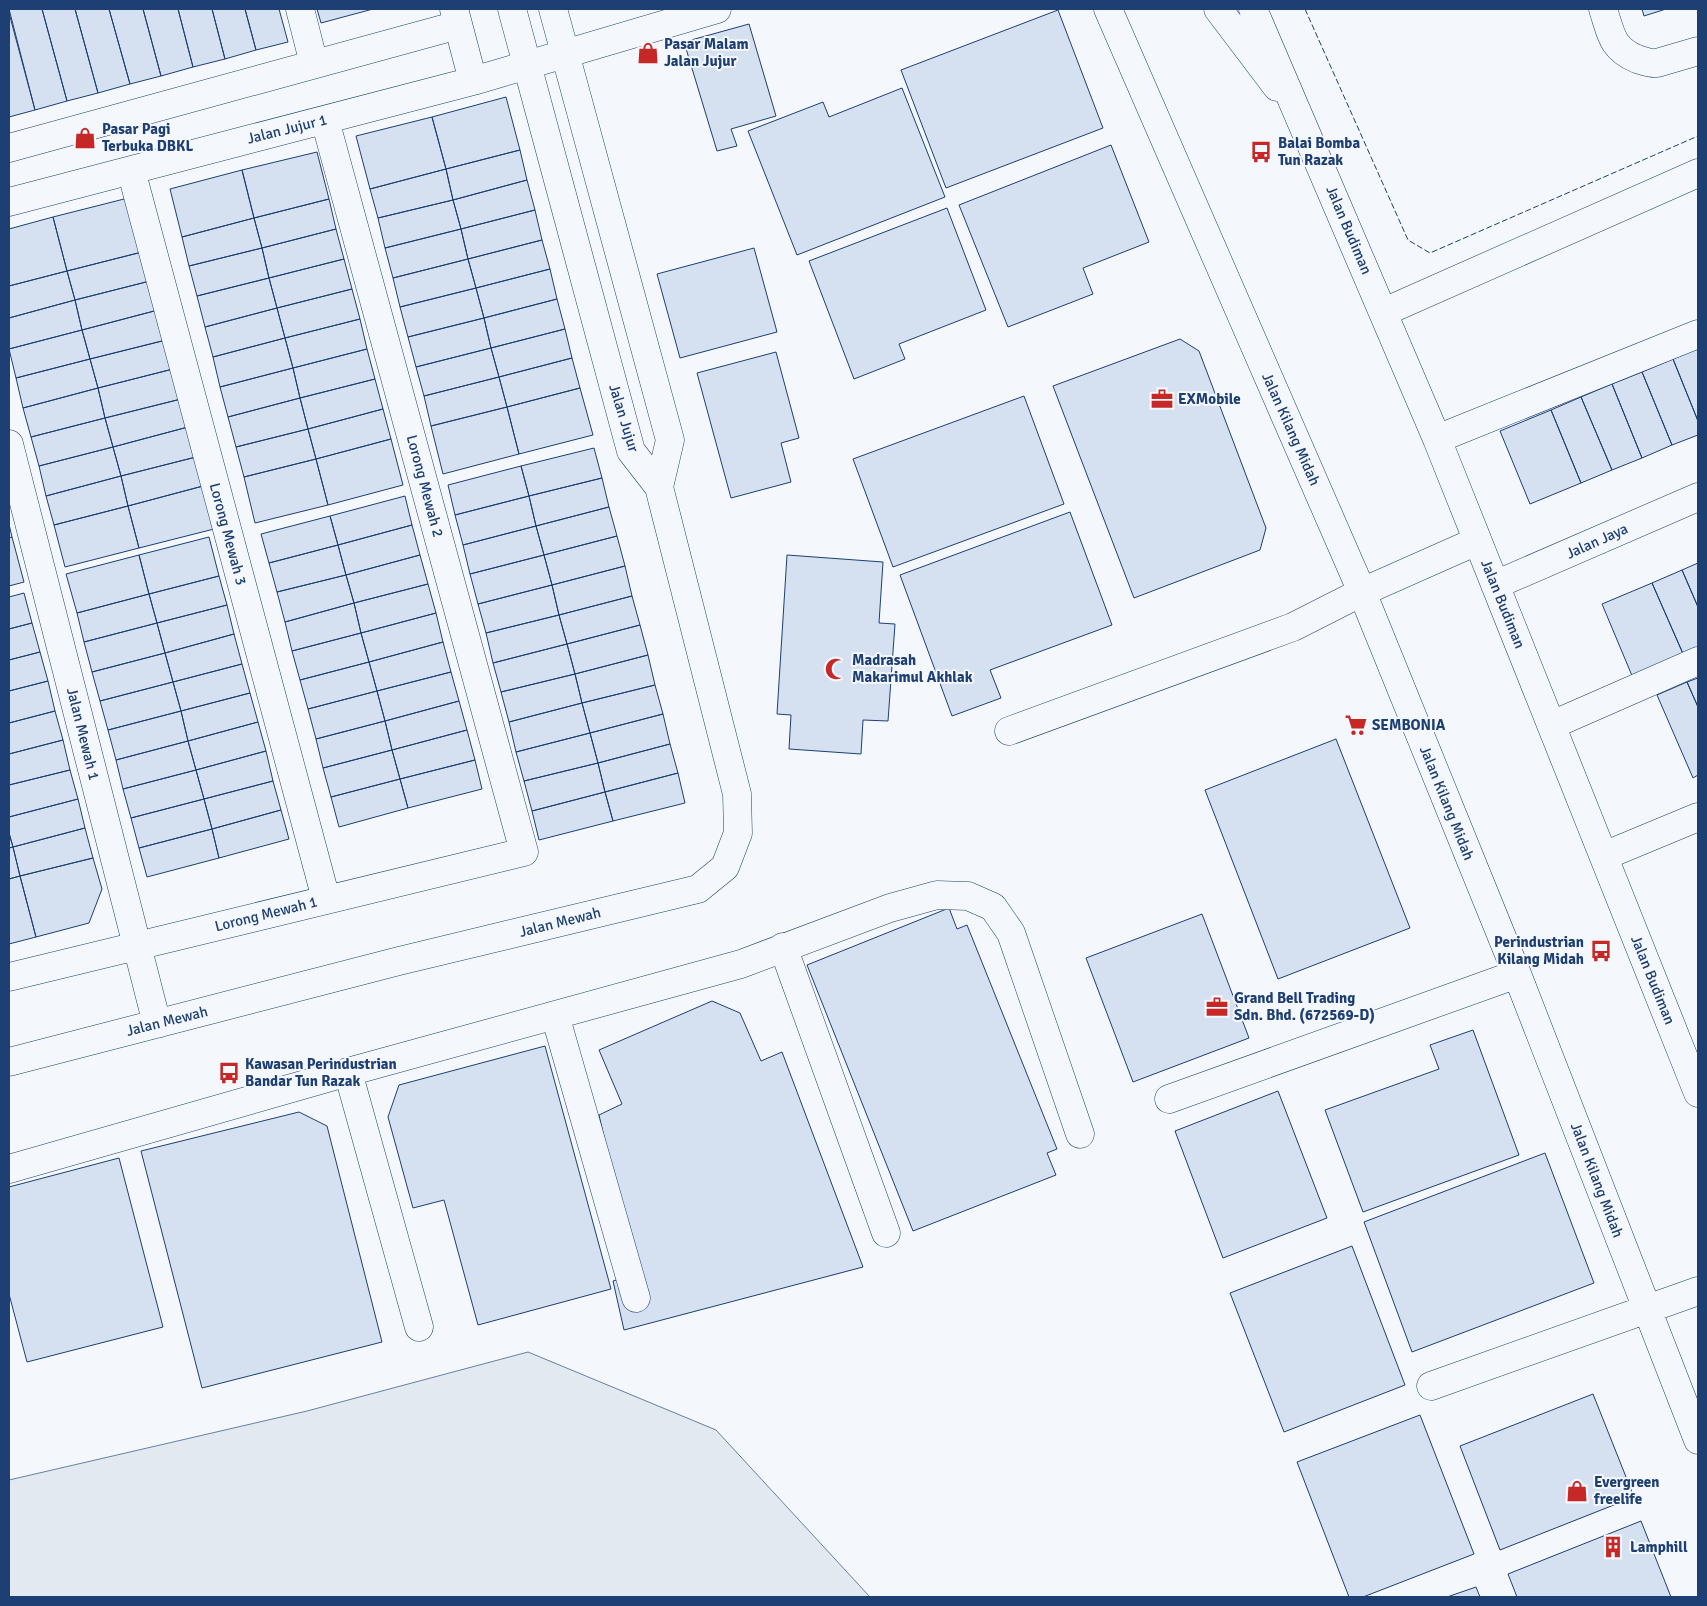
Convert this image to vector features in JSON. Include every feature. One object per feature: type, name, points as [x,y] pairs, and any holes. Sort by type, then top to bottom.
[{"type":"street","points":[[300,9],[314,64]]},
{"type":"street","name":"Jalan Jujur","points":[[512,9],[631,452],[659,487]]},
{"type":"street","points":[[553,9],[670,440],[659,487]]},
{"type":"street","points":[[565,54],[717,9]]},
{"type":"street","name":"Jalan Kilang Midah","points":[[1108,9],[1362,592],[1517,974],[1698,1440]]},
{"type":"street","name":"Jalan Budiman","points":[[1218,9],[1225,21],[1301,118]]},
{"type":"street","name":"Jalan Budiman","points":[[1254,9],[1384,312],[1552,725],[1698,1093]]},
{"type":"street","points":[[1603,9],[1616,46],[1628,55],[1651,64],[1698,51]]},
{"type":"street","points":[[9,148],[314,64],[456,17],[473,81]]},
{"type":"street","name":"Jalan Jujur 1","points":[[9,202],[473,81],[565,54]]},
{"type":"street","name":"Lorong Mewah 2","points":[[325,120],[524,852]]},
{"type":"street","name":"Lorong Mewah 3","points":[[131,170],[326,899]]},
{"type":"street","points":[[1384,312],[1698,172]]},
{"type":"street","points":[[1436,439],[1698,334]]},
{"type":"street","name":"Jalan Mewah 1","points":[[9,444],[157,1024]]},
{"type":"street","name":"Jalan Mewah","points":[[9,1062],[389,964],[698,889],[725,867],[738,833],[738,794],[659,487]]},
{"type":"street","name":"Jalan Jaya","points":[[1495,585],[1698,497]]},
{"type":"street","points":[[1009,732],[1293,627],[1362,592],[1477,541]]},
{"type":"street","points":[[1552,725],[1698,661]]},
{"type":"street","points":[[1604,856],[1698,817]]},
{"type":"street","name":"Lorong Mewah 1","points":[[9,977],[524,852]]},
{"type":"street","points":[[9,1169],[348,1072],[741,964],[890,908],[938,895],[968,896],[992,907],[1011,933],[1080,1134]]},
{"type":"street","points":[[783,947],[886,1233]]},
{"type":"street","points":[[1169,1099],[1517,974]]},
{"type":"street","points":[[554,1016],[636,1298]]},
{"type":"street","points":[[348,1072],[419,1327]]},
{"type":"street","points":[[1431,1386],[1698,1291]]},
{"type":"shaded area","points":[[528,1352],[716,1430],[870,1597],[9,1597],[9,1480],[307,1411]]},
{"type":"building","points":[[9,9],[42,9],[67,101],[35,110]]},
{"type":"building","points":[[42,9],[75,9],[98,93],[67,101]]},
{"type":"building","points":[[75,9],[109,9],[130,84],[98,93]]},
{"type":"building","points":[[109,9],[143,9],[161,76],[130,84]]},
{"type":"building","points":[[143,9],[178,9],[193,67],[161,76]]},
{"type":"building","points":[[178,9],[212,9],[225,59],[193,67]]},
{"type":"building","points":[[212,9],[245,9],[256,50],[225,59]]},
{"type":"building","points":[[245,9],[279,9],[288,42],[256,50]]},
{"type":"building","points":[[317,9],[373,9],[321,23]]},
{"type":"building","points":[[1642,9],[1666,9],[1644,16]]},
{"type":"building","points":[[1058,10],[1103,128],[946,188],[901,70]]},
{"type":"building","points":[[9,13],[35,110],[9,117]]},
{"type":"building","points":[[749,24],[776,116],[731,129],[737,146],[717,151],[684,42]]},
{"type":"building","points":[[902,88],[945,197],[797,255],[748,131],[823,102],[829,117]]},
{"type":"building","points":[[506,97],[520,150],[446,169],[432,117]]},
{"type":"building","points":[[432,117],[446,169],[370,189],[356,136]]},
{"type":"building","points":[[1111,145],[1149,242],[1083,268],[1093,294],[1008,327],[959,205]]},
{"type":"building","points":[[520,150],[527,180],[453,200],[446,169]]},
{"type":"building","points":[[317,152],[329,199],[254,218],[242,170]]},
{"type":"building","points":[[446,169],[453,200],[378,218],[370,189]]},
{"type":"building","points":[[242,170],[254,218],[182,237],[170,189]]},
{"type":"building","points":[[527,180],[535,210],[461,229],[453,200]]},
{"type":"building","points":[[128,198],[142,252],[67,271],[53,217]]},
{"type":"building","points":[[329,199],[336,229],[262,248],[254,218]]},
{"type":"building","points":[[453,200],[461,229],[385,248],[378,218]]},
{"type":"building","points":[[947,208],[986,310],[899,344],[905,359],[854,379],[809,261]]},
{"type":"building","points":[[535,210],[542,240],[468,259],[461,229]]},
{"type":"building","points":[[53,217],[67,271],[9,286],[9,229]]},
{"type":"building","points":[[254,218],[262,248],[189,266],[182,237]]},
{"type":"building","points":[[336,229],[344,259],[269,278],[262,248]]},
{"type":"building","points":[[461,229],[468,259],[393,278],[385,248]]},
{"type":"building","points":[[542,240],[550,269],[476,288],[468,259]]},
{"type":"building","points":[[262,248],[269,278],[197,296],[189,266]]},
{"type":"building","points":[[754,248],[777,332],[680,358],[657,274]]},
{"type":"building","points":[[142,252],[150,281],[75,300],[67,271]]},
{"type":"building","points":[[344,259],[352,289],[277,308],[269,278]]},
{"type":"building","points":[[468,259],[476,288],[400,307],[393,278]]},
{"type":"building","points":[[550,269],[557,299],[484,318],[476,288]]},
{"type":"building","points":[[67,271],[75,300],[9,318],[9,286]]},
{"type":"building","points":[[269,278],[277,308],[205,327],[197,296]]},
{"type":"building","points":[[150,281],[158,310],[82,330],[75,300]]},
{"type":"building","points":[[476,288],[484,318],[408,337],[400,307]]},
{"type":"building","points":[[352,289],[360,319],[285,338],[277,308]]},
{"type":"building","points":[[557,299],[565,329],[491,348],[484,318]]},
{"type":"building","points":[[75,300],[82,330],[9,349],[9,318]]},
{"type":"building","points":[[277,308],[285,338],[213,357],[205,327]]},
{"type":"building","points":[[158,310],[166,340],[90,359],[82,330]]},
{"type":"building","points":[[484,318],[491,348],[416,367],[408,337]]},
{"type":"building","points":[[360,319],[367,349],[293,368],[285,338]]},
{"type":"building","points":[[565,329],[572,358],[499,377],[491,348]]},
{"type":"building","points":[[82,330],[90,359],[16,378],[9,349]]},
{"type":"building","points":[[285,338],[293,368],[220,387],[213,357]]},
{"type":"building","points":[[1180,339],[1199,351],[1266,528],[1260,550],[1134,598],[1053,386]]},
{"type":"building","points":[[166,340],[173,369],[98,388],[90,359]]},
{"type":"building","points":[[491,348],[499,377],[424,396],[416,367]]},
{"type":"building","points":[[1698,348],[1698,421],[1673,359]]},
{"type":"building","points":[[367,349],[375,379],[300,398],[293,368]]},
{"type":"building","points":[[776,352],[799,438],[781,443],[791,482],[731,498],[697,373]]},
{"type":"building","points":[[572,358],[580,388],[507,407],[499,377]]},
{"type":"building","points":[[90,359],[98,388],[23,408],[16,378]]},
{"type":"building","points":[[1673,359],[1698,421],[1698,435],[1672,445],[1642,372]]},
{"type":"building","points":[[293,368],[300,398],[228,417],[220,387]]},
{"type":"building","points":[[173,369],[181,399],[105,418],[98,388]]},
{"type":"building","points":[[1642,372],[1672,445],[1642,458],[1612,384]]},
{"type":"building","points":[[499,377],[507,407],[431,426],[424,396]]},
{"type":"building","points":[[375,379],[383,409],[308,429],[300,398]]},
{"type":"building","points":[[1612,384],[1642,458],[1612,470],[1581,397]]},
{"type":"building","points":[[98,388],[105,418],[31,437],[23,408]]},
{"type":"building","points":[[580,388],[593,435],[519,454],[507,407]]},
{"type":"building","points":[[1024,396],[1064,504],[893,567],[853,459]]},
{"type":"building","points":[[1581,397],[1612,470],[1581,483],[1551,410]]},
{"type":"building","points":[[300,398],[308,429],[236,447],[228,417]]},
{"type":"building","points":[[181,399],[188,427],[113,447],[105,418]]},
{"type":"building","points":[[507,407],[519,454],[443,474],[431,426]]},
{"type":"building","points":[[383,409],[391,439],[316,459],[308,429]]},
{"type":"building","points":[[1551,410],[1581,483],[1530,504],[1500,431]]},
{"type":"building","points":[[105,418],[113,447],[39,466],[31,437]]},
{"type":"building","points":[[188,427],[196,457],[121,476],[113,447]]},
{"type":"building","points":[[308,429],[316,459],[244,477],[236,447]]},
{"type":"building","points":[[391,439],[403,485],[328,505],[316,459]]},
{"type":"building","points":[[113,447],[121,476],[46,496],[39,466]]},
{"type":"building","points":[[594,448],[602,478],[529,496],[521,466]]},
{"type":"building","points":[[196,457],[203,486],[128,506],[121,476]]},
{"type":"building","points":[[316,459],[328,505],[255,523],[244,477]]},
{"type":"building","points":[[521,466],[529,496],[455,515],[448,485]]},
{"type":"building","points":[[121,476],[128,506],[54,525],[46,496]]},
{"type":"building","points":[[602,478],[609,507],[536,526],[529,496]]},
{"type":"building","points":[[203,486],[214,529],[139,548],[128,506]]},
{"type":"building","points":[[405,496],[412,525],[338,545],[330,516]]},
{"type":"building","points":[[529,496],[536,526],[463,545],[455,515]]},
{"type":"building","points":[[128,506],[139,548],[65,567],[54,525]]},
{"type":"building","points":[[609,507],[617,536],[544,555],[536,526]]},
{"type":"building","points":[[1070,512],[1112,625],[990,670],[1001,698],[952,716],[900,575]]},
{"type":"building","points":[[330,516],[338,545],[269,563],[261,534]]},
{"type":"building","points":[[9,524],[12,537],[9,538]]},
{"type":"building","points":[[412,525],[420,555],[346,575],[338,545]]},
{"type":"building","points":[[536,526],[544,555],[470,574],[463,545]]},
{"type":"building","points":[[617,536],[625,566],[552,585],[544,555]]},
{"type":"building","points":[[12,537],[24,582],[9,586],[9,538]]},
{"type":"building","points":[[209,537],[219,576],[149,594],[139,555]]},
{"type":"building","points":[[338,545],[346,575],[277,592],[269,563]]},
{"type":"building","points":[[139,555],[149,594],[77,613],[66,574]]},
{"type":"building","points":[[420,555],[428,584],[354,603],[346,575]]},
{"type":"building","points":[[544,555],[552,585],[478,604],[470,574]]},
{"type":"building","name":"Madrasah Makarimul Akhlak","points":[[787,555],[883,562],[879,623],[895,624],[888,721],[863,720],[861,754],[789,749],[791,715],[777,714]]},
{"type":"building","points":[[1698,563],[1698,607],[1682,570]]},
{"type":"building","points":[[625,566],[632,596],[559,615],[552,585]]},
{"type":"building","points":[[1682,570],[1698,607],[1698,650],[1684,656],[1652,583]]},
{"type":"building","points":[[346,575],[354,603],[285,622],[277,592]]},
{"type":"building","points":[[219,576],[227,605],[157,623],[149,594]]},
{"type":"building","points":[[1652,583],[1684,656],[1633,678],[1602,604]]},
{"type":"building","points":[[428,584],[436,613],[361,633],[354,603]]},
{"type":"building","points":[[552,585],[559,615],[486,633],[478,604]]},
{"type":"building","points":[[24,593],[32,623],[9,629],[9,597]]},
{"type":"building","points":[[149,594],[157,623],[84,642],[77,613]]},
{"type":"building","points":[[632,596],[640,625],[567,644],[559,615]]},
{"type":"building","points":[[354,603],[361,633],[292,651],[285,622]]},
{"type":"building","points":[[227,605],[234,634],[165,653],[157,623]]},
{"type":"building","points":[[436,613],[443,642],[369,662],[361,633]]},
{"type":"building","points":[[559,615],[567,644],[493,663],[486,633]]},
{"type":"building","points":[[32,623],[40,652],[9,660],[9,629]]},
{"type":"building","points":[[157,623],[165,653],[92,672],[84,642]]},
{"type":"building","points":[[640,625],[648,655],[575,674],[567,644]]},
{"type":"building","points":[[361,633],[369,662],[300,680],[292,651]]},
{"type":"building","points":[[234,634],[242,664],[173,682],[165,653]]},
{"type":"building","points":[[443,642],[451,672],[377,691],[369,662]]},
{"type":"building","points":[[567,644],[575,674],[501,692],[493,663]]},
{"type":"building","points":[[40,652],[48,681],[9,691],[9,660]]},
{"type":"building","points":[[165,653],[173,682],[100,701],[92,672]]},
{"type":"building","points":[[648,655],[655,685],[582,703],[575,674]]},
{"type":"building","points":[[369,662],[377,691],[308,709],[300,680]]},
{"type":"building","points":[[242,664],[250,693],[181,711],[173,682]]},
{"type":"building","points":[[451,672],[459,701],[385,721],[377,691]]},
{"type":"building","points":[[575,674],[582,703],[509,722],[501,692]]},
{"type":"building","points":[[1698,678],[1698,707],[1687,682]]},
{"type":"building","points":[[48,681],[55,711],[9,723],[9,691]]},
{"type":"building","points":[[173,682],[181,711],[108,730],[100,701]]},
{"type":"building","points":[[1687,682],[1698,707],[1698,775],[1693,778],[1657,695]]},
{"type":"building","points":[[655,685],[663,714],[590,733],[582,703]]},
{"type":"building","points":[[377,691],[385,721],[316,739],[308,709]]},
{"type":"building","points":[[250,693],[258,722],[188,741],[181,711]]},
{"type":"building","points":[[459,701],[467,730],[392,750],[385,721]]},
{"type":"building","points":[[582,703],[590,733],[516,752],[509,722]]},
{"type":"building","points":[[55,711],[63,740],[9,754],[9,723]]},
{"type":"building","points":[[181,711],[188,741],[116,760],[108,730]]},
{"type":"building","points":[[663,714],[670,744],[598,763],[590,733]]},
{"type":"building","points":[[385,721],[392,750],[323,768],[316,739]]},
{"type":"building","points":[[258,722],[266,751],[196,770],[188,741]]},
{"type":"building","points":[[467,730],[475,760],[400,779],[392,750]]},
{"type":"building","points":[[590,733],[598,763],[524,781],[516,752]]},
{"type":"building","points":[[1336,739],[1410,928],[1278,979],[1205,790]]},
{"type":"building","points":[[63,740],[70,770],[9,785],[9,754]]},
{"type":"building","points":[[188,741],[196,770],[123,789],[116,760]]},
{"type":"building","points":[[670,744],[678,773],[605,792],[598,763]]},
{"type":"building","points":[[392,750],[400,779],[331,797],[323,768]]},
{"type":"building","points":[[266,751],[273,781],[204,799],[196,770]]},
{"type":"building","points":[[475,760],[482,789],[408,808],[400,779]]},
{"type":"building","points":[[598,763],[605,792],[532,811],[524,781]]},
{"type":"building","points":[[70,770],[78,799],[9,817],[9,785]]},
{"type":"building","points":[[196,770],[204,799],[131,818],[123,789]]},
{"type":"building","points":[[678,773],[685,803],[613,821],[605,792]]},
{"type":"building","points":[[400,779],[408,808],[339,827],[331,797]]},
{"type":"building","points":[[273,781],[281,810],[212,829],[204,799]]},
{"type":"building","points":[[605,792],[613,821],[539,840],[532,811]]},
{"type":"building","points":[[78,799],[85,828],[13,847],[9,833],[9,817]]},
{"type":"building","points":[[204,799],[212,829],[139,848],[131,818]]},
{"type":"building","points":[[281,810],[289,839],[219,858],[212,829]]},
{"type":"building","points":[[85,828],[93,858],[20,876],[13,847]]},
{"type":"building","points":[[212,829],[219,858],[147,877],[139,848]]},
{"type":"building","points":[[9,833],[13,847],[9,848]]},
{"type":"building","points":[[13,847],[20,876],[9,879],[9,848]]},
{"type":"building","points":[[93,858],[102,889],[89,923],[36,937],[20,876]]},
{"type":"building","points":[[20,876],[36,937],[9,944],[9,879]]},
{"type":"building","points":[[949,908],[957,929],[967,925],[1057,1149],[1047,1153],[1056,1175],[913,1231],[807,965]]},
{"type":"building","points":[[1202,914],[1249,1038],[1133,1082],[1086,958]]},
{"type":"building","points":[[712,1001],[740,1013],[761,1061],[782,1052],[863,1267],[624,1330],[613,1281],[636,1274],[599,1115],[622,1104],[599,1050]]},
{"type":"building","points":[[1473,1030],[1519,1155],[1363,1212],[1325,1110],[1439,1069],[1430,1045]]},
{"type":"building","points":[[545,1046],[611,1289],[478,1325],[444,1200],[413,1208],[388,1117],[399,1085]]},
{"type":"building","points":[[1278,1091],[1327,1218],[1223,1258],[1175,1131]]},
{"type":"building","points":[[299,1112],[327,1126],[382,1342],[202,1388],[141,1151]]},
{"type":"building","points":[[1545,1153],[1594,1283],[1412,1352],[1364,1222]]},
{"type":"building","points":[[119,1158],[163,1327],[27,1362],[9,1294],[9,1187]]},
{"type":"building","points":[[1352,1246],[1405,1385],[1284,1432],[1230,1293]]},
{"type":"building","points":[[1593,1394],[1634,1497],[1500,1550],[1460,1446]]},
{"type":"building","points":[[1420,1415],[1474,1554],[1363,1597],[1349,1597],[1297,1462]]},
{"type":"building","name":"Lamphill","points":[[1641,1521],[1671,1597],[1517,1597],[1508,1574]]},
{"type":"building","points":[[1476,1587],[1480,1597],[1447,1597]]},
{"type":"fence","points":[[1305,9],[1408,240],[1430,253],[1698,136]]},
{"type":"place","name":"Pasar Malam Jalan Jujur","points":[[648,53]]},
{"type":"place","name":"Pasar Pagi Terbuka DBKL","points":[[85,138]]},
{"type":"place","name":"Balai Bomba Tun Razak","points":[[1261,152]]},
{"type":"place","name":"EXMobile","points":[[1162,399]]},
{"type":"place","name":"Madrasah Makarimul Akhlak","points":[[836,669]]},
{"type":"place","name":"SEMBONIA","points":[[1356,725]]},
{"type":"place","name":"Perindustrian Kilang Midah","points":[[1601,951]]},
{"type":"place","name":"Grand Bell Trading Sdn. Bhd. (672569-D)","points":[[1217,1007]]},
{"type":"place","name":"Kawasan Perindustrian Bandar Tun Razak","points":[[229,1073]]},
{"type":"place","name":"Evergreen freelife","points":[[1577,1491]]},
{"type":"place","name":"Lamphill","points":[[1613,1547]]}]
